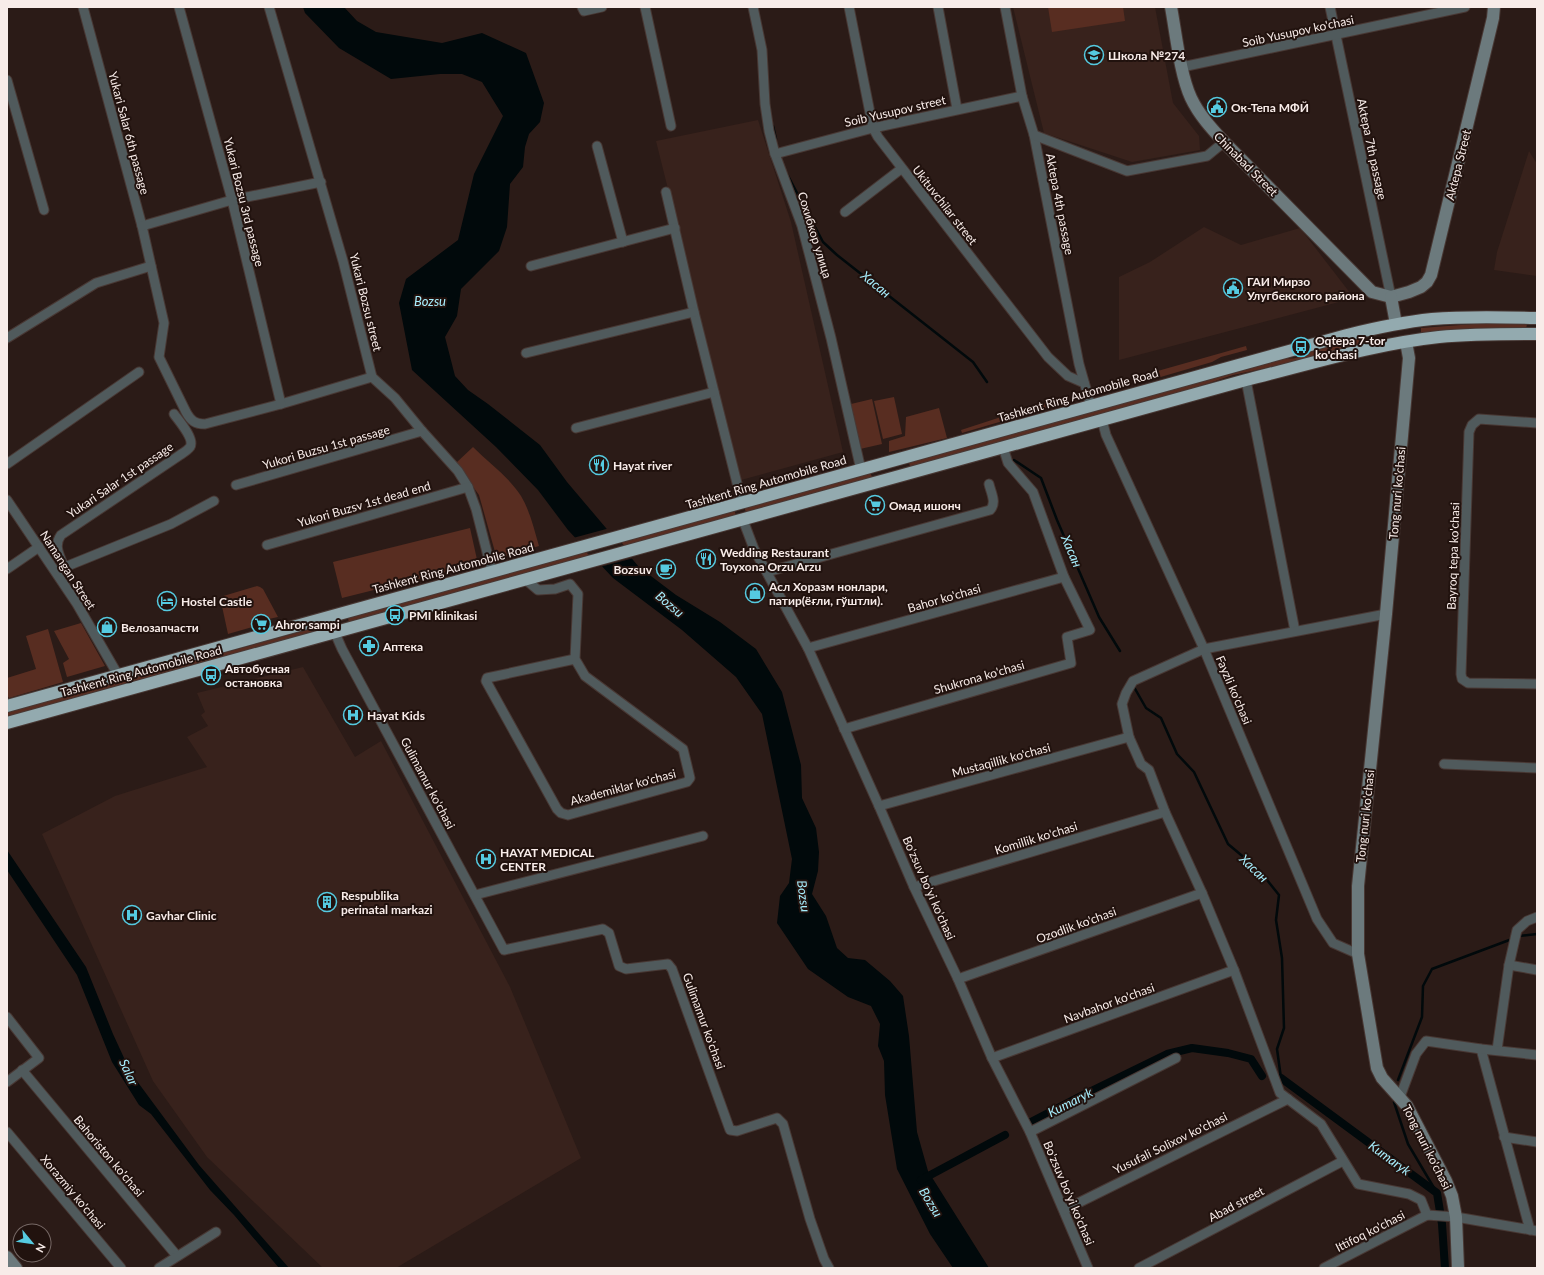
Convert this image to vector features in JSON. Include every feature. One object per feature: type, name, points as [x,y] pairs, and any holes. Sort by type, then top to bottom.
[{"type":"highway","name":"Tashkent Ring Automobile Road","points":[[7,706],[1301,347],[1396,324],[1451,318],[1537,318]]},
{"type":"highway","points":[[1396,324],[1406,342]]},
{"type":"highway","name":"Tashkent Ring Automobile Road","points":[[7,723],[1246,380],[1365,350],[1406,342],[1456,336],[1537,334]]},
{"type":"highway","points":[[886,463],[891,478]]},
{"type":"street","name":"Yukari Salar 6th passage","points":[[82,7],[142,226],[164,323],[159,357],[191,420],[196,424],[205,424],[281,404],[372,377]]},
{"type":"street","name":"Yukari Bozsu 3rd passage","points":[[179,7],[232,200],[281,404]]},
{"type":"street","name":"Yukari Bozsu street","points":[[269,7],[343,261],[372,377]]},
{"type":"street","points":[[582,7],[584,11],[602,7]]},
{"type":"street","points":[[645,7],[671,126]]},
{"type":"street","name":"Сохибкор улица","points":[[753,7],[762,50],[765,104],[769,131],[775,154],[802,226],[831,338],[861,470]]},
{"type":"street","name":"Ukituvchilar street","points":[[848,7],[872,128],[901,169],[1048,357],[1068,376],[1084,383]]},
{"type":"street","points":[[938,7],[957,109]]},
{"type":"street","name":"Aktepa 4th passage","points":[[1005,7],[1022,96],[1034,135],[1077,356],[1090,406]]},
{"type":"street","name":"Chinabad Street","points":[[1171,7],[1187,89],[1194,104],[1205,121],[1372,292],[1391,297]]},
{"type":"street","name":"Aktepa 7th passage","points":[[1330,7],[1391,297]]},
{"type":"street","name":"Soib Yusupov ko'chasi","points":[[1182,67],[1465,7]]},
{"type":"street","name":"Aktepa Street","points":[[1391,297],[1421,287],[1427,282],[1431,275],[1493,18],[1494,7]]},
{"type":"street","points":[[7,80],[11,104],[44,210]]},
{"type":"street","name":"Soib Yusupov street","points":[[775,154],[872,128],[1022,96]]},
{"type":"street","points":[[1034,135],[1127,172],[1207,156],[1224,142]]},
{"type":"street","points":[[597,146],[623,242]]},
{"type":"street","points":[[845,212],[901,169]]},
{"type":"street","points":[[142,226],[232,200],[320,182]]},
{"type":"street","points":[[666,192],[694,312],[742,503]]},
{"type":"street","points":[[531,266],[675,228]]},
{"type":"street","points":[[7,338],[96,283],[150,266]]},
{"type":"street","points":[[1391,297],[1396,324]]},
{"type":"street","points":[[526,353],[694,312]]},
{"type":"street","name":"Tong nuri ko'chasi","points":[[1406,342],[1409,358],[1386,614],[1358,886],[1358,954],[1377,1068],[1382,1078],[1407,1106],[1446,1181],[1452,1196],[1458,1268]]},
{"type":"street","points":[[7,464],[139,372]]},
{"type":"street","points":[[372,377],[395,398],[458,471],[468,487],[476,509],[492,572]]},
{"type":"street","points":[[1246,380],[1295,631]]},
{"type":"street","points":[[576,428],[714,392]]},
{"type":"street","name":"Yukari Salar 1st passage","points":[[64,567],[56,546],[57,540],[61,535],[190,447],[191,443],[189,435],[174,414]]},
{"type":"street","name":"Bayroq tepa ko'chasi","points":[[1537,423],[1479,419],[1472,425],[1469,432],[1461,674],[1462,680],[1468,683],[1537,684]]},
{"type":"street","name":"Fayzli ko'chasi","points":[[1102,420],[1106,435],[1204,649],[1317,919],[1333,942],[1358,954]]},
{"type":"street","name":"Yukori Buzsu 1st passage","points":[[236,485],[422,431]]},
{"type":"street","points":[[1003,447],[1008,462],[1033,492],[1064,577]]},
{"type":"street","points":[[767,572],[990,510],[994,503],[988,484]]},
{"type":"street","name":"Yukori Buzsv 1st dead end","points":[[267,546],[468,487]]},
{"type":"street","name":"Namangan Street","points":[[7,500],[77,604],[118,675]]},
{"type":"street","points":[[56,571],[171,524],[214,501]]},
{"type":"street","name":"Bo'zsuv bo'yi ko'chasi","points":[[742,520],[754,549],[808,648],[914,887],[958,979],[992,1058],[1030,1132],[1088,1268]]},
{"type":"street","points":[[7,569],[39,547]]},
{"type":"street","name":"Bahor ko'chasi","points":[[808,648],[1064,577]]},
{"type":"street","name":"Shukrona ko'chasi","points":[[844,729],[1071,663],[1067,637],[1090,630],[1064,577]]},
{"type":"street","points":[[526,579],[538,590],[554,589],[570,584],[578,594],[575,659]]},
{"type":"street","points":[[1386,614],[1204,649],[1133,681],[1122,704],[1129,737],[1141,764],[1149,770],[1165,812],[1202,892],[1234,970],[1280,1093],[1321,1124],[1358,1184],[1409,1194],[1421,1200],[1431,1215],[1534,1230],[1504,1137],[1481,1049]]},
{"type":"street","name":"Gulimamur ko'chasi","points":[[328,617],[334,632],[504,950],[603,929],[609,933],[619,966],[626,969],[668,964],[672,969],[730,1130],[737,1131],[778,1118],[783,1124],[810,1219],[824,1259],[829,1268]]},
{"type":"street","name":"Akademiklar ko'chasi","points":[[575,659],[585,676],[683,749],[690,778],[687,782],[568,815],[561,813],[556,809],[486,681],[487,678],[575,659]]},
{"type":"street","name":"Mustaqillik ko'chasi","points":[[879,806],[1129,737]]},
{"type":"street","points":[[1444,764],[1537,768]]},
{"type":"street","name":"Komillik ko'chasi","points":[[914,887],[1165,812]]},
{"type":"street","points":[[475,895],[703,836]]},
{"type":"street","name":"Ozodlik ko'chasi","points":[[958,979],[1202,892]]},
{"type":"street","points":[[1497,1050],[1509,965],[1517,930],[1526,921],[1537,917]]},
{"type":"street","points":[[1509,965],[1537,970]]},
{"type":"street","name":"Navbahor ko'chasi","points":[[992,1058],[1234,970]]},
{"type":"street","points":[[7,1017],[39,1056],[39,1058],[7,1082]]},
{"type":"street","points":[[1400,1097],[1416,1054],[1426,1041],[1537,1055]]},
{"type":"street","points":[[1030,1132],[1176,1058]]},
{"type":"street","name":"Bahoriston ko'chasi","points":[[22,1070],[177,1256]]},
{"type":"street","name":"Yusufali Solixov ko'chasi","points":[[1064,1210],[1288,1099]]},
{"type":"street","name":"Xorazmiy ko'chasi","points":[[7,1132],[121,1268]]},
{"type":"street","points":[[1504,1137],[1537,1142]]},
{"type":"street","name":"Abad street","points":[[1139,1268],[1343,1161]]},
{"type":"street","name":"Ittifoq ko'chasi","points":[[1324,1268],[1431,1215]]},
{"type":"street","points":[[159,1268],[216,1232]]},
{"type":"street","points":[[7,1257],[16,1268]]},
{"type":"shaded area","name":"Школа №274","points":[[1013,7],[1155,7],[1173,103],[1199,136],[1200,150],[1132,162],[1044,133]]},
{"type":"shaded area","points":[[1048,7],[1123,7],[1125,21],[1052,32]]},
{"type":"shaded area","points":[[758,120],[791,222],[843,452],[741,480],[656,141]]},
{"type":"shaded area","points":[[1529,151],[1537,164],[1537,276],[1494,270],[1497,252]]},
{"type":"shaded area","name":"ГАИ Мирзо Улугбекского района","points":[[1204,227],[1241,245],[1300,228],[1354,298],[1119,360],[1119,277],[1150,262]]},
{"type":"shaded area","points":[[1474,324],[1527,324],[1526,329],[1421,333],[1421,328]]},
{"type":"shaded area","points":[[1366,337],[1367,343],[1290,363],[1233,375],[1174,395],[910,467],[909,462],[1287,358],[1298,357],[1309,352]]},
{"type":"shaded area","points":[[1246,346],[1247,350],[1140,383],[1142,378],[1147,374]]},
{"type":"shaded area","points":[[894,397],[902,434],[883,439],[874,401]]},
{"type":"shaded area","points":[[872,399],[882,444],[860,449],[851,404]]},
{"type":"shaded area","points":[[1054,400],[1053,405],[1047,408],[962,433],[961,430]]},
{"type":"shaded area","points":[[939,408],[947,438],[889,452],[889,441],[905,436],[906,417]]},
{"type":"shaded area","points":[[473,447],[505,476],[521,496],[529,514],[539,546],[497,559],[479,495],[456,463]]},
{"type":"shaded area","points":[[870,472],[872,477],[746,512],[744,507]]},
{"type":"shaded area","points":[[734,510],[736,515],[349,623],[348,618]]},
{"type":"shaded area","points":[[470,528],[478,564],[342,598],[333,562]]},
{"type":"shaded area","points":[[257,586],[263,589],[278,617],[255,622],[256,626],[228,634],[220,597]]},
{"type":"shaded area","points":[[81,623],[105,666],[67,677],[63,663],[69,659],[54,631]]},
{"type":"shaded area","points":[[48,629],[63,682],[9,698],[7,695],[7,678],[36,669],[26,636]]},
{"type":"shaded area","points":[[311,629],[312,634],[7,718],[7,712]]},
{"type":"shaded area","points":[[303,667],[355,757],[381,741],[510,987],[581,1158],[396,1268],[323,1268],[207,1157],[153,1081],[42,834],[115,796],[207,767],[187,737],[208,726],[201,715],[205,712],[197,693]]},
{"type":"water","name":"Bozsu","points":[[303,7],[344,7],[357,21],[376,32],[442,43],[482,33],[526,53],[544,103],[540,122],[529,134],[525,147],[523,167],[510,184],[507,227],[499,251],[461,289],[457,316],[445,337],[455,376],[468,390],[540,445],[567,482],[639,567],[676,595],[720,622],[756,649],[782,692],[801,765],[802,798],[816,828],[819,852],[818,871],[812,894],[826,916],[837,948],[848,958],[865,960],[890,981],[903,996],[909,1036],[917,1132],[928,1171],[989,1268],[953,1268],[930,1234],[897,1169],[885,1095],[884,1061],[878,1046],[880,1024],[871,1006],[848,997],[808,969],[777,923],[780,896],[789,883],[792,859],[762,714],[736,677],[682,630],[613,578],[568,530],[538,490],[496,447],[412,370],[399,303],[406,279],[458,240],[474,174],[503,116],[482,82],[462,74],[440,74],[391,79],[339,48],[305,13]]},
{"type":"water","name":"Salar","points":[[7,850],[86,967],[113,1034],[131,1073],[199,1165],[289,1268],[279,1268],[234,1215],[210,1190],[151,1114],[139,1105],[112,1062],[77,975],[7,870]]},
{"type":"pier","points":[[610,528],[634,558],[600,567],[573,538]]},
{"type":"waterway","name":"Хасан","points":[[773,126],[776,139]]},
{"type":"waterway","name":"Хасан","points":[[786,172],[823,242],[837,255],[973,362],[987,382]]},
{"type":"waterway","name":"Хасан","points":[[1014,460],[1041,478],[1057,520],[1099,617],[1120,651]]},
{"type":"waterway","name":"Хасан","points":[[1134,687],[1146,708],[1161,718],[1177,754],[1194,772],[1228,844],[1259,870],[1279,895],[1276,920],[1282,958],[1284,1028],[1277,1049],[1281,1078]]},
{"type":"waterway","points":[[1519,936],[1537,934]]},
{"type":"waterway","points":[[1398,1080],[1422,1017],[1423,986],[1432,969],[1512,939]]},
{"type":"waterway","name":"Kumaryk","points":[[1029,1123],[1167,1054],[1192,1048],[1228,1053],[1251,1059],[1262,1076]]},
{"type":"waterway","name":"Kumaryk","points":[[1281,1078],[1437,1193],[1442,1224],[1445,1268]]},
{"type":"waterway","points":[[1394,1102],[1408,1144],[1437,1193]]},
{"type":"waterway","name":"Kumaryk","points":[[921,1180],[1005,1135]]},
{"type":"place","name":"Школа №274","points":[[1094,55]]},
{"type":"place","name":"Ок-Тепа МФЙ","points":[[1217,107]]},
{"type":"place","name":"ГАИ Мирзо Улугбекского района","points":[[1233,288]]},
{"type":"place","name":"Oqtepa 7-tor ko'chasi","points":[[1301,347]]},
{"type":"place","name":"Hayat river","points":[[599,465]]},
{"type":"place","name":"Омад ишонч","points":[[875,505]]},
{"type":"place","name":"Wedding Restaurant Toyxona Orzu Arzu","points":[[706,559]]},
{"type":"place","name":"Bozsuv","points":[[666,569]]},
{"type":"place","name":"Асл Хоразм нонлари, патир(ёғли, гўштли).","points":[[755,593]]},
{"type":"place","name":"Hostel Castle","points":[[167,601]]},
{"type":"place","name":"PMI klinikasi","points":[[395,615]]},
{"type":"place","name":"Ahror sampi","points":[[261,624]]},
{"type":"place","name":"Велозапчасти","points":[[107,627]]},
{"type":"place","name":"Аптека","points":[[369,646]]},
{"type":"place","name":"Автобусная остановка","points":[[211,675]]},
{"type":"place","name":"Hayat Kids","points":[[353,715]]},
{"type":"place","name":"HAYAT MEDICAL CENTER","points":[[486,859]]},
{"type":"place","name":"Respublika perinatal markazi","points":[[327,902]]},
{"type":"place","name":"Gavhar Clinic","points":[[132,915]]}]
